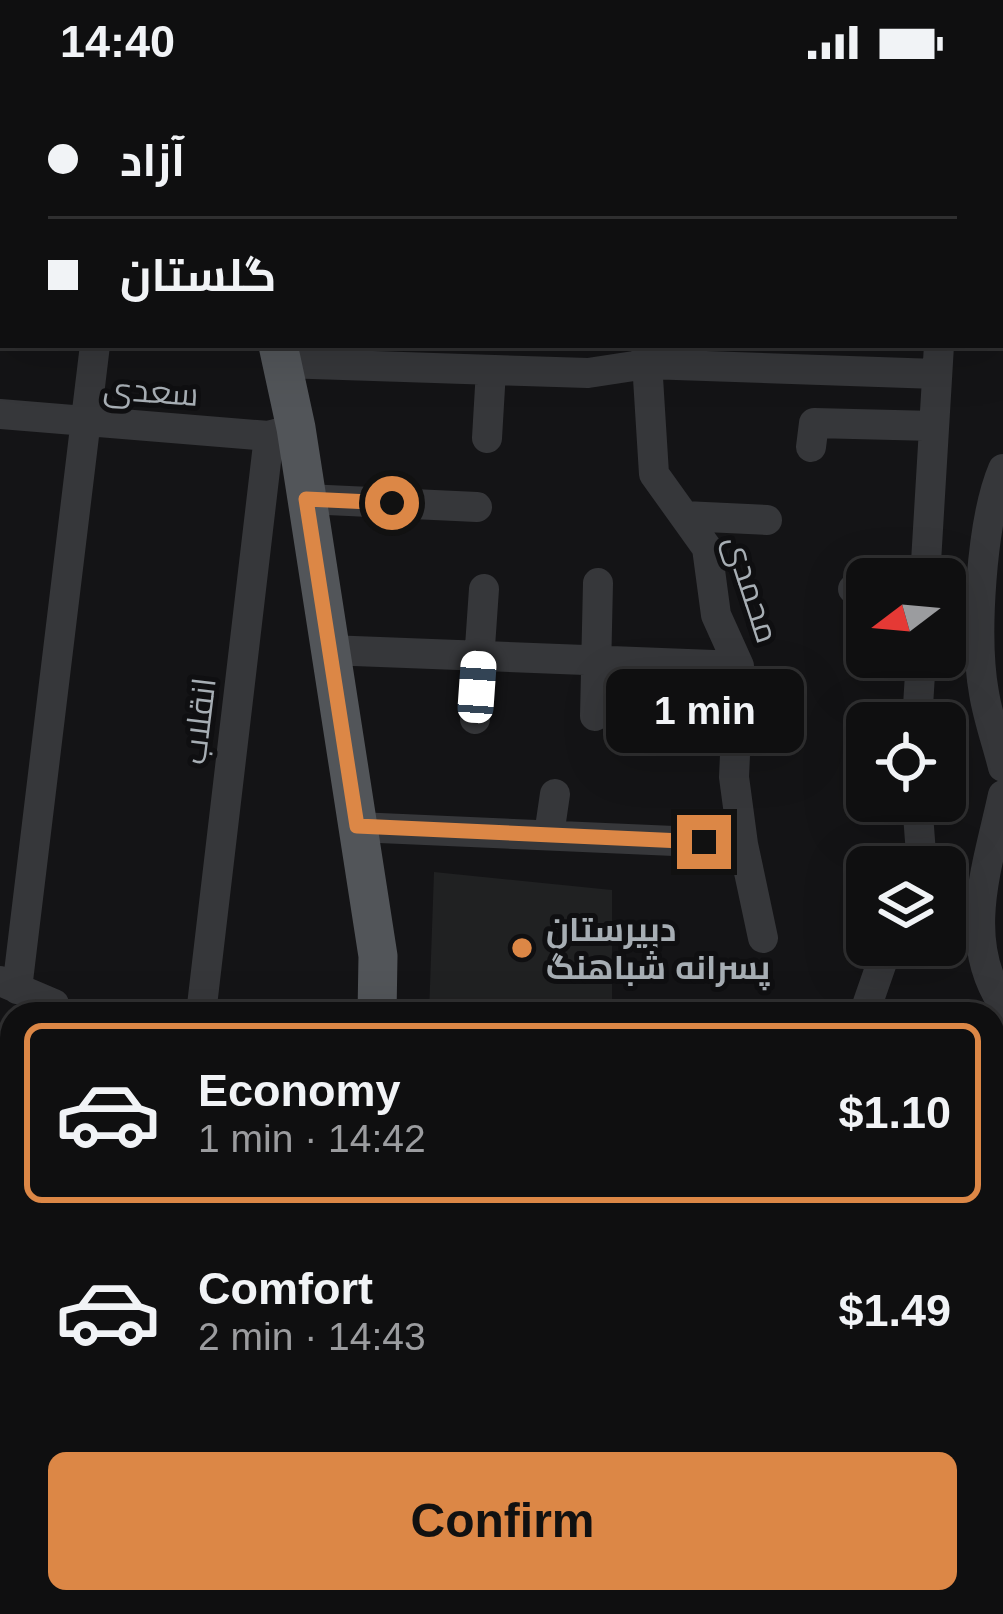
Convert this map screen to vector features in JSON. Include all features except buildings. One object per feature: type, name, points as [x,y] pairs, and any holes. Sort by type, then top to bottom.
[{"type":"main road","points":[[280,354],[282,432],[306,499],[378,956],[377,1002]]},
{"type":"street","points":[[49,1002],[9,985],[95,348]]},
{"type":"street","points":[[280,354],[481,361],[588,373],[647,354],[938,359],[927,558]]},
{"type":"street","name":"محمدی","points":[[647,354],[654,474],[707,548],[716,615],[739,666],[734,777],[763,938]]},
{"type":"street","points":[[481,361],[487,438]]},
{"type":"street","name":"سعدی","points":[[0,414],[282,432]]},
{"type":"street","points":[[811,447],[814,423],[934,425]]},
{"type":"street","name":"انقلاب","points":[[203,1002],[282,432]]},
{"type":"street","points":[[1003,469],[988,538],[980,612],[984,691],[1003,767]]},
{"type":"street","points":[[306,499],[477,507]]},
{"type":"street","points":[[684,516],[767,520]]},
{"type":"street","points":[[595,716],[598,584]]},
{"type":"street","points":[[475,719],[484,589]]},
{"type":"street","points":[[328,650],[739,666]]},
{"type":"street","points":[[549,835],[555,794]]},
{"type":"street","points":[[1002,1002],[990,984],[980,946],[979,904],[1003,795]]},
{"type":"street","points":[[357,826],[743,844]]},
{"type":"street","points":[[868,1002],[881,966]]},
{"type":"shaded area","name":"دبیرستان پسرانه شباهنگ","points":[[434,872],[612,890],[612,1002],[429,1002]]},
{"type":"place","name":"دبیرستان پسرانه شباهنگ","points":[[522,948]]},
{"type":"route","points":[[392,503],[306,499],[357,826],[704,842]]}]
